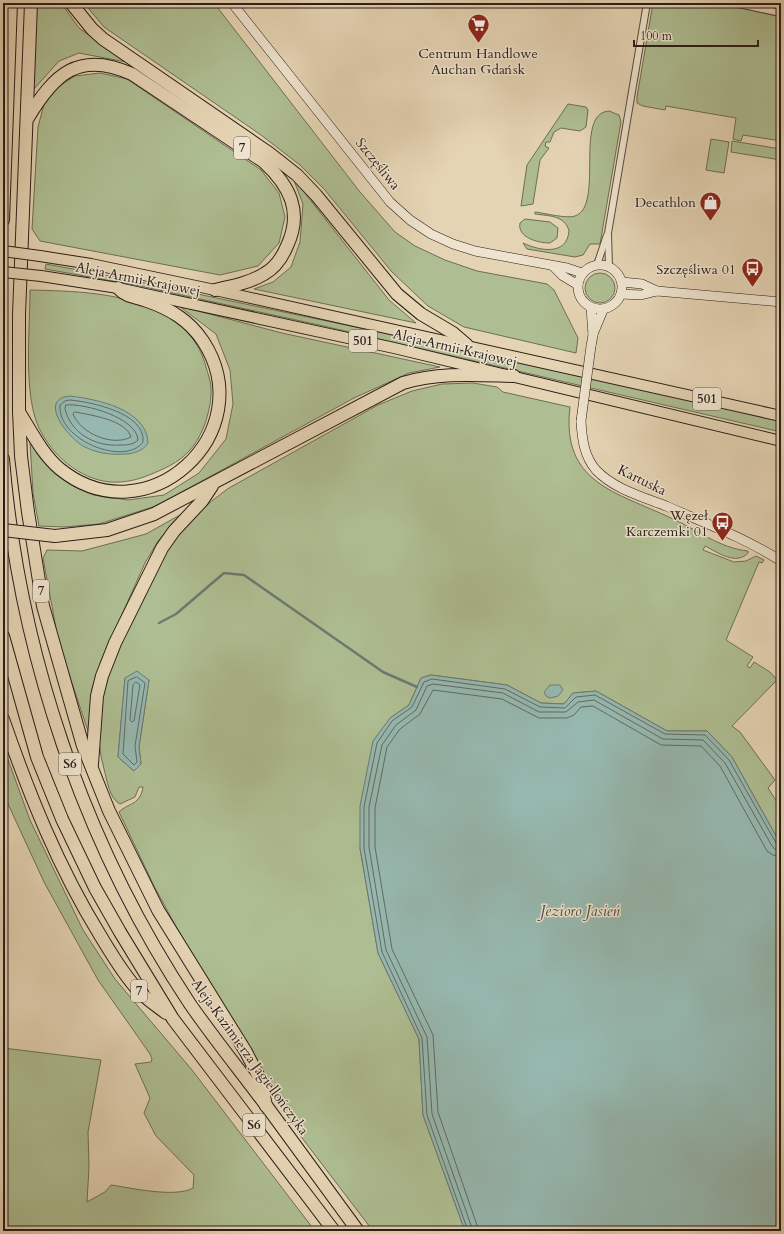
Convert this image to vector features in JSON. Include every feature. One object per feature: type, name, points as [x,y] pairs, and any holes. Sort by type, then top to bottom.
[{"type":"highway","points":[[3,220],[11,3]]},
{"type":"highway","points":[[27,119],[31,3]]},
{"type":"highway","points":[[71,3],[92,29],[103,39],[270,153],[297,175],[316,195],[397,294],[416,310],[453,333],[467,345]]},
{"type":"highway","name":"7","points":[[92,765],[84,746],[69,700],[43,606],[28,512],[21,456],[19,411],[19,315],[27,119],[46,89],[58,77],[81,66],[93,64],[119,68],[132,74],[264,162],[278,175],[287,189],[292,202],[294,226],[290,241],[280,260],[265,274],[244,284],[215,290]]},
{"type":"highway","points":[[19,411],[40,446],[52,461],[70,476],[97,488],[116,491],[148,488],[168,480],[198,455],[213,426],[217,410],[219,393],[212,358],[198,334],[179,315],[147,301],[124,294],[118,288]]},
{"type":"highway","points":[[3,530],[55,536],[94,532],[126,524],[154,514],[386,390],[403,383],[445,375],[514,376]]},
{"type":"highway","name":"Aleja Kazimierza Jagiellończyka","points":[[3,459],[17,565],[30,631],[56,724],[84,798],[120,882],[185,996],[230,1060],[266,1106],[358,1231]]},
{"type":"highway","points":[[212,484],[202,501],[179,526],[162,548],[115,643],[102,676],[97,696],[92,765],[115,824],[158,910],[246,1052],[261,1081],[266,1106]]},
{"type":"highway","name":"S6","points":[[3,636],[37,757],[62,818],[95,888],[173,1019],[334,1231]]},
{"type":"highway","name":"7","points":[[3,719],[21,772],[60,863],[88,915],[112,955],[138,990],[173,1019]]},
{"type":"main road","name":"Aleja Armii Krajowej","points":[[3,251],[98,266],[215,290],[781,416]]},
{"type":"main road","name":"Aleja Armii Krajowej","points":[[3,272],[41,276],[118,288],[378,344],[781,441]]},
{"type":"street","name":"Szczęśliwa","points":[[232,3],[376,186],[410,220],[431,234],[460,246],[567,268],[582,273]]},
{"type":"street","points":[[597,265],[608,233],[647,3]]},
{"type":"street","points":[[734,3],[758,5],[781,13]]},
{"type":"street","points":[[608,233],[609,267]]},
{"type":"street","points":[[597,265],[609,267],[617,273],[622,282],[621,294],[614,305],[603,310],[591,308],[580,298],[578,285],[582,273],[597,265]]},
{"type":"street","name":"Szczęśliwa","points":[[553,266],[562,276],[578,285]]},
{"type":"street","points":[[622,282],[642,284],[657,291]]},
{"type":"street","points":[[621,294],[641,295],[657,291],[781,302]]},
{"type":"street","name":"Kartuska","points":[[591,308],[593,335]]},
{"type":"street","name":"Kartuska","points":[[603,310],[593,335],[581,421],[585,450],[590,461],[601,474],[629,491],[756,546],[781,561]]},
{"type":"green space","points":[[37,3],[61,3],[79,28],[126,62],[79,53],[59,61],[33,90]]},
{"type":"green space","points":[[84,3],[214,3],[360,192],[395,232],[415,246],[445,260],[477,271],[547,284],[554,290],[578,338],[576,353],[464,327],[428,306],[392,272],[324,189],[300,165],[261,135],[104,27]]},
{"type":"green space","points":[[653,3],[717,3],[781,17],[781,141],[743,135],[741,141],[733,139],[736,118],[666,106],[665,110],[643,106],[637,103]]},
{"type":"green space","points":[[100,73],[127,79],[261,170],[279,193],[285,217],[279,243],[258,266],[220,275],[40,241],[32,229],[38,127],[44,104],[59,86],[75,76]]},
{"type":"green space","points":[[568,104],[586,107],[588,110],[586,127],[580,131],[561,128],[554,132],[550,142],[546,142],[545,146],[549,148],[540,160],[533,204],[521,206],[527,165]]},
{"type":"green space","points":[[609,111],[619,115],[621,122],[600,244],[590,244],[583,255],[575,257],[527,249],[523,243],[537,248],[552,249],[563,245],[567,239],[569,231],[564,222],[555,217],[535,214],[535,212],[571,217],[575,216],[584,209],[588,196],[590,142],[593,127],[598,116]]},
{"type":"green space","points":[[711,139],[729,142],[724,173],[706,170]]},
{"type":"green space","points":[[732,141],[781,149],[781,160],[731,152]]},
{"type":"green space","points":[[293,178],[389,300],[416,323],[254,289],[273,282],[291,267],[300,242],[303,204]]},
{"type":"green space","points":[[525,219],[550,222],[558,228],[557,238],[550,243],[530,239],[525,236],[520,228],[520,223]]},
{"type":"green space","points":[[46,264],[152,284],[668,395],[781,422],[781,432],[319,325],[140,286],[45,269]]},
{"type":"green space","points":[[600,273],[610,278],[615,288],[610,298],[600,303],[590,298],[585,288],[590,278]]},
{"type":"green space","points":[[30,290],[80,292],[129,300],[160,312],[183,328],[200,350],[211,388],[210,404],[206,422],[194,445],[185,455],[170,465],[144,477],[120,482],[99,480],[88,476],[77,471],[59,456],[51,447],[39,428],[34,414],[31,398],[28,361]]},
{"type":"green space","points":[[179,306],[282,333],[440,367],[409,373],[354,398],[156,506],[99,524],[64,527],[39,526],[33,493],[30,442],[42,460],[59,476],[75,487],[94,495],[128,500],[164,495],[199,473],[226,439],[233,404],[230,370],[216,334]]},
{"type":"green space","points":[[473,383],[497,387],[503,392],[570,407],[570,433],[574,453],[584,469],[596,481],[612,491],[671,518],[709,538],[737,549],[748,551],[748,553],[743,557],[732,558],[726,557],[705,546],[703,550],[734,562],[746,561],[756,556],[764,560],[762,563],[759,562],[726,640],[753,657],[747,666],[750,668],[754,662],[770,672],[777,680],[732,726],[740,732],[775,780],[768,788],[781,808],[781,845],[732,757],[707,731],[667,731],[596,691],[573,693],[564,704],[541,703],[507,685],[431,675],[421,678],[409,705],[390,718],[360,848],[378,953],[419,1039],[423,1115],[465,1231],[373,1231],[299,1134],[243,1037],[179,932],[154,886],[119,812],[140,797],[143,787],[139,787],[135,797],[120,804],[113,798],[104,769],[100,747],[99,725],[101,703],[106,682],[122,641],[159,562],[180,532],[195,516],[211,501],[229,488],[378,405],[412,391],[442,384]],"holes":[[[125,678],[149,680],[139,747],[141,764],[134,771],[118,757]]]},
{"type":"green space","points":[[180,515],[158,541],[145,563],[102,659],[92,689],[89,734],[59,644],[43,558],[47,550],[82,551],[146,534]]},
{"type":"green space","points":[[3,746],[30,820],[83,930],[115,979],[192,1070],[315,1231],[3,1231],[3,1048],[101,1060],[88,1132],[89,1167],[87,1202],[105,1192],[111,1185],[165,1192],[185,1191],[193,1188],[194,1175],[156,1136],[144,1113],[150,1098],[135,1064],[151,1062],[152,1059],[98,980],[44,882],[3,793]]},
{"type":"water","points":[[70,396],[106,403],[130,414],[139,422],[145,431],[148,443],[141,450],[127,454],[104,453],[85,447],[65,429],[56,412],[56,404],[60,399]]},
{"type":"water","points":[[137,671],[149,680],[139,747],[141,764],[134,771],[118,757],[125,678]]},
{"type":"water","name":"Jezioro Jasień","points":[[431,675],[507,685],[541,703],[564,704],[573,693],[596,691],[667,731],[707,731],[732,757],[781,845],[781,1231],[465,1231],[423,1115],[419,1039],[378,953],[360,848],[360,806],[373,741],[390,718],[409,705],[421,678]]},
{"type":"water","points":[[550,685],[560,685],[563,690],[558,696],[550,698],[546,696],[544,692]]},
{"type":"waterway","points":[[159,623],[176,614],[224,573],[244,575],[383,672],[417,687]]},
{"type":"place","name":"Centrum Handlowe Auchan Gdańsk","points":[[478,44]]},
{"type":"place","name":"Decathlon","points":[[711,222]]},
{"type":"place","name":"Szczęśliwa 01","points":[[752,288]]},
{"type":"place","name":"Węzeł Karczemki 01","points":[[723,542]]}]
